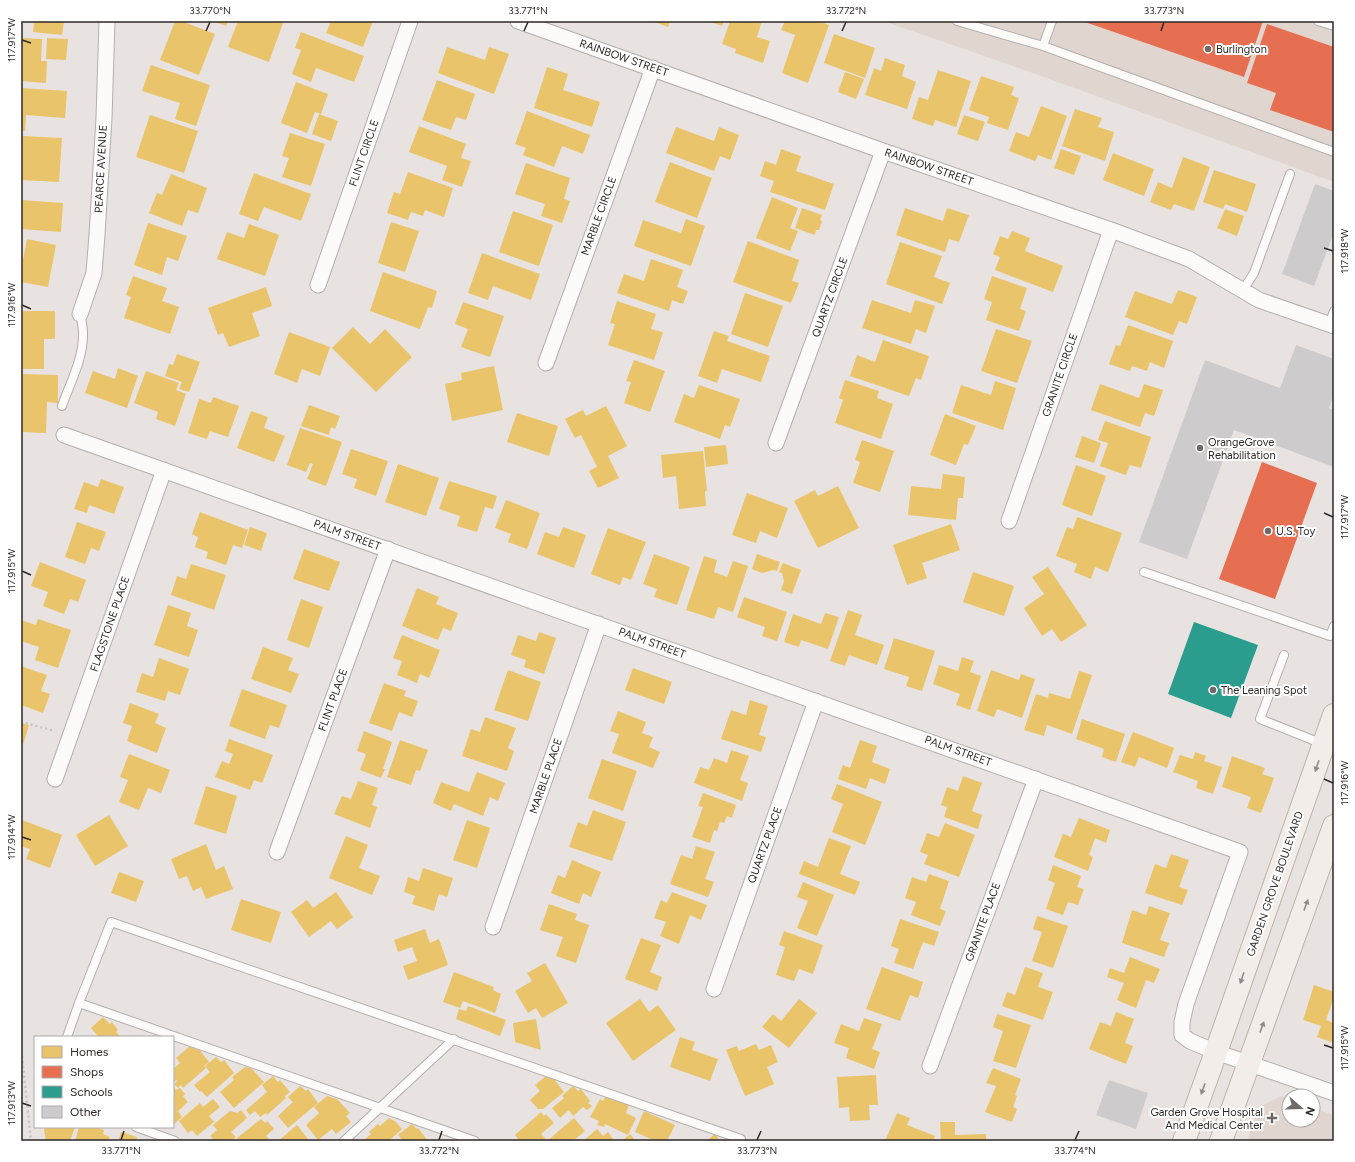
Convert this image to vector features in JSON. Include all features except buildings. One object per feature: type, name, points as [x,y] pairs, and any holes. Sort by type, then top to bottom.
[{"type":"main road","name":"GARDEN GROVE BOULEVARD","points":[[1184,1141],[1334,716]]},
{"type":"main road","points":[[1221,1141],[1334,826]]},
{"type":"street","name":"PEARCE AVENUE","points":[[80,314],[94,273],[104,118],[107,21]]},
{"type":"street","name":"FLINT CIRCLE","points":[[318,285],[410,21]]},
{"type":"street","name":"RAINBOW STREET","points":[[518,21],[883,151],[1111,230],[1188,259],[1259,300],[1332,321]]},
{"type":"street","name":"MARBLE CIRCLE","points":[[546,363],[653,68]]},
{"type":"street","name":"QUARTZ CIRCLE","points":[[776,443],[883,151]]},
{"type":"street","name":"GRANITE CIRCLE","points":[[1009,521],[1111,230]]},
{"type":"street","name":"PALM STREET","points":[[64,435],[1240,852],[1186,1004],[1182,1022],[1182,1035],[1190,1041],[1216,1052]]},
{"type":"street","name":"FLAGSTONE PLACE","points":[[55,779],[164,470]]},
{"type":"street","name":"FLINT PLACE","points":[[277,852],[388,549]]},
{"type":"street","name":"MARBLE PLACE","points":[[492,927],[599,624]]},
{"type":"street","name":"QUARTZ PLACE","points":[[714,989],[816,701]]},
{"type":"street","name":"GRANITE PLACE","points":[[930,1066],[1036,779]]},
{"type":"street","points":[[1216,1052],[1334,1094]]},
{"type":"lane","points":[[957,21],[1043,46],[1334,152]]},
{"type":"lane","points":[[1043,46],[1052,21]]},
{"type":"lane","points":[[1318,21],[1334,26]]},
{"type":"lane","points":[[1243,290],[1254,273],[1290,174]]},
{"type":"lane","points":[[62,406],[78,365],[82,348],[83,332],[80,314]]},
{"type":"lane","points":[[1144,572],[1332,637],[1334,626]]},
{"type":"lane","points":[[1284,655],[1260,719],[1324,744]]},
{"type":"lane","points":[[67,1036],[111,922],[734,1136],[741,1139],[741,1141]]},
{"type":"lane","points":[[79,1003],[174,1036]]},
{"type":"lane","points":[[174,1036],[475,1141]]},
{"type":"lane","points":[[344,1141],[454,1040]]},
{"type":"lane","points":[[139,1128],[175,1141]]},
{"type":"path","points":[[21,722],[70,735]]},
{"type":"path","points":[[21,1046],[31,1141]]},
{"type":"shaded area","points":[[883,21],[1334,21],[1334,182],[1013,66]]},
{"type":"shaded area","name":"Garden Grove Hospital And Medical Center","points":[[1281,1096],[1281,1128],[1321,1128],[1321,1111],[1334,1115],[1334,1141],[1247,1141],[1259,1107]]},
{"type":"place","name":"Burlington","points":[[1208,49]]},
{"type":"place","name":"OrangeGrove Rehabilitation","points":[[1200,448]]},
{"type":"place","name":"U.S. Toy","points":[[1268,531]]},
{"type":"place","name":"The Leaning Spot","points":[[1213,690]]},
{"type":"place","name":"Garden Grove Hospital And Medical Center","points":[[1272,1118]]}]
